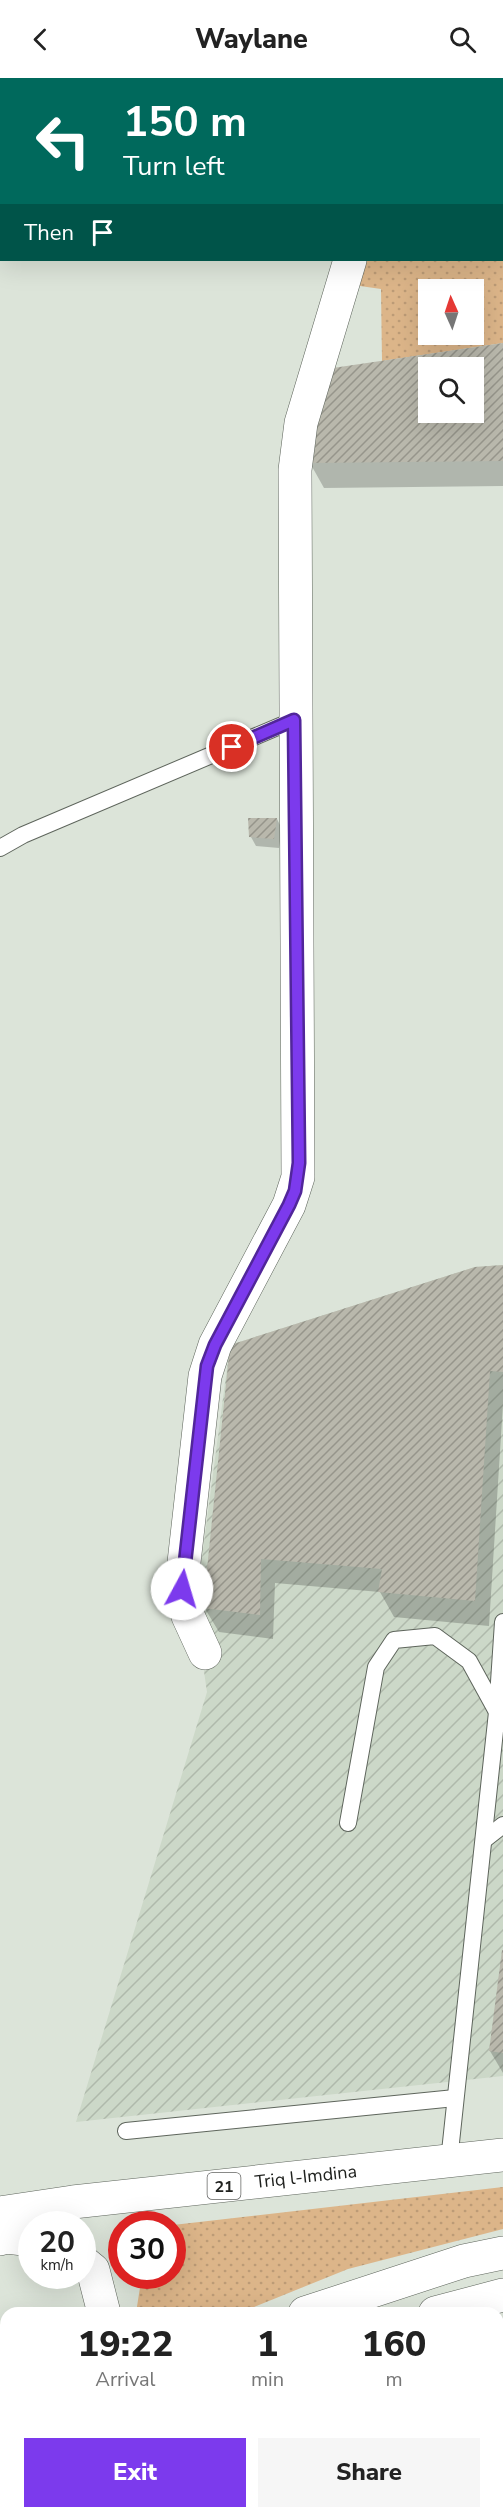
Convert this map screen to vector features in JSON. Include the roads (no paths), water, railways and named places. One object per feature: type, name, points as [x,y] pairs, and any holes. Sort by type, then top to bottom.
[{"type":"main road","points":[[205,1653],[188,1616],[182,1589],[205,1376],[215,1345],[289,1205],[295,1191],[299,1163],[294,720],[295,470],[301,423],[350,261]]},
{"type":"main road","name":"Triq l-Imdina","points":[[0,2213],[73,2202],[503,2155]]},
{"type":"main road","points":[[0,2239],[18,2238]]},
{"type":"main road","points":[[323,2307],[464,2261],[503,2253]]},
{"type":"main road","points":[[96,2282],[102,2307]]},
{"type":"main road","points":[[458,2307],[503,2295]]},
{"type":"lane","points":[[0,848],[23,835],[294,720]]},
{"type":"lane","points":[[449,2161],[497,1712],[503,1622]]},
{"type":"lane","points":[[348,1823],[376,1667],[394,1640],[435,1636],[469,1661],[497,1712]]},
{"type":"lane","points":[[484,1840],[503,1825]]},
{"type":"lane","points":[[126,2131],[454,2098]]}]
